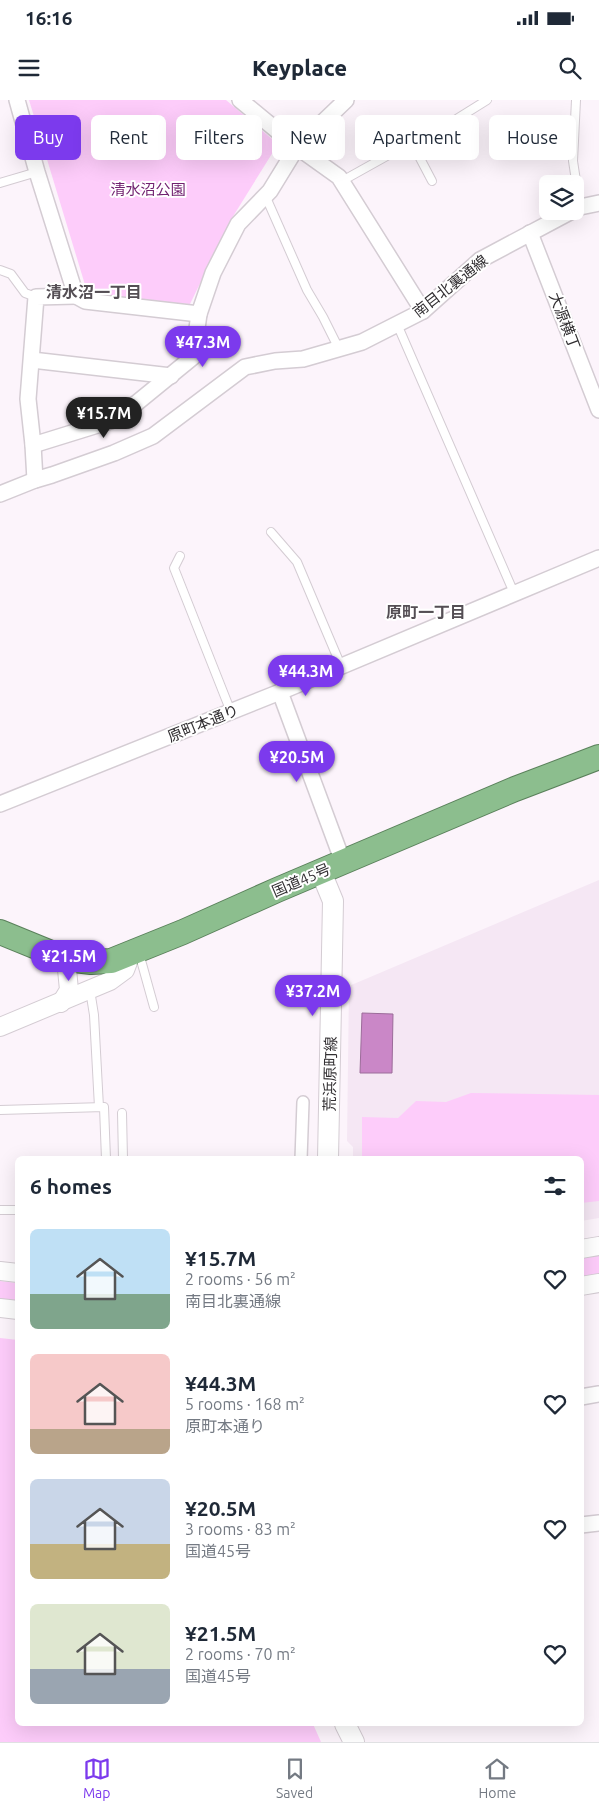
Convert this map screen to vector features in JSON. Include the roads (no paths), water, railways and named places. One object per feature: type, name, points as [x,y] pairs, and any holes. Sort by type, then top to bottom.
[{"type":"highway","name":"国道45号","points":[[0,932],[66,959],[111,961],[515,789],[599,756]]},
{"type":"main road","name":"荒浜原町線","points":[[321,872],[333,901],[328,1156]]},
{"type":"main road","points":[[346,1726],[354,1742]]},
{"type":"street","points":[[17,100],[37,172],[76,296]]},
{"type":"street","points":[[240,100],[272,126]]},
{"type":"street","points":[[329,115],[343,101]]},
{"type":"street","points":[[33,445],[117,419],[193,357],[200,314],[214,273],[238,224],[265,195],[288,160]]},
{"type":"street","points":[[315,160],[342,181],[423,311]]},
{"type":"street","name":"南目北裏通線","points":[[584,207],[599,204]]},
{"type":"street","name":"南目北裏通線","points":[[0,494],[114,453],[153,436],[245,367],[275,360],[303,360],[362,342],[423,311],[480,260],[555,220]]},
{"type":"street","name":"大源横丁","points":[[530,233],[599,410]]},
{"type":"street","points":[[35,480],[28,399],[36,297],[76,296],[85,301],[200,314]]},
{"type":"street","points":[[32,360],[171,376]]},
{"type":"street","name":"原町本通り","points":[[0,804],[280,692],[599,558]]},
{"type":"street","points":[[280,692],[343,862]]},
{"type":"street","points":[[0,1027],[110,981],[125,970],[134,952]]},
{"type":"street","points":[[61,1002],[69,990],[66,959]]},
{"type":"street","points":[[301,1156],[303,1102]]},
{"type":"street","points":[[584,1248],[599,1246]]},
{"type":"street","points":[[0,1271],[15,1273]]},
{"type":"street","points":[[584,1286],[599,1283]]},
{"type":"street","points":[[0,1308],[15,1310]]},
{"type":"street","points":[[584,1396],[599,1394]]},
{"type":"street","points":[[584,1525],[599,1523]]},
{"type":"lane","points":[[463,115],[487,100]]},
{"type":"lane","points":[[574,175],[576,100]]},
{"type":"lane","points":[[342,181],[381,160]]},
{"type":"lane","points":[[421,160],[432,181]]},
{"type":"lane","points":[[0,183],[37,172]]},
{"type":"lane","points":[[265,195],[307,290],[339,349]]},
{"type":"lane","points":[[0,270],[10,274],[25,293],[36,297]]},
{"type":"lane","points":[[397,324],[514,593]]},
{"type":"lane","points":[[271,532],[297,562],[341,666]]},
{"type":"lane","points":[[180,556],[174,568],[231,712]]},
{"type":"lane","points":[[134,952],[154,1007]]},
{"type":"lane","points":[[90,990],[94,1015],[99,1107]]},
{"type":"lane","points":[[0,1110],[104,1106],[106,1156]]},
{"type":"lane","points":[[122,1113],[123,1156]]},
{"type":"lane","points":[[0,1210],[15,1210]]},
{"type":"district","name":"清水沼一丁目","points":[[94,292]]},
{"type":"district","name":"原町一丁目","points":[[426,612]]},
{"type":"park label","name":"清水沼公園","points":[[148,189]]}]
